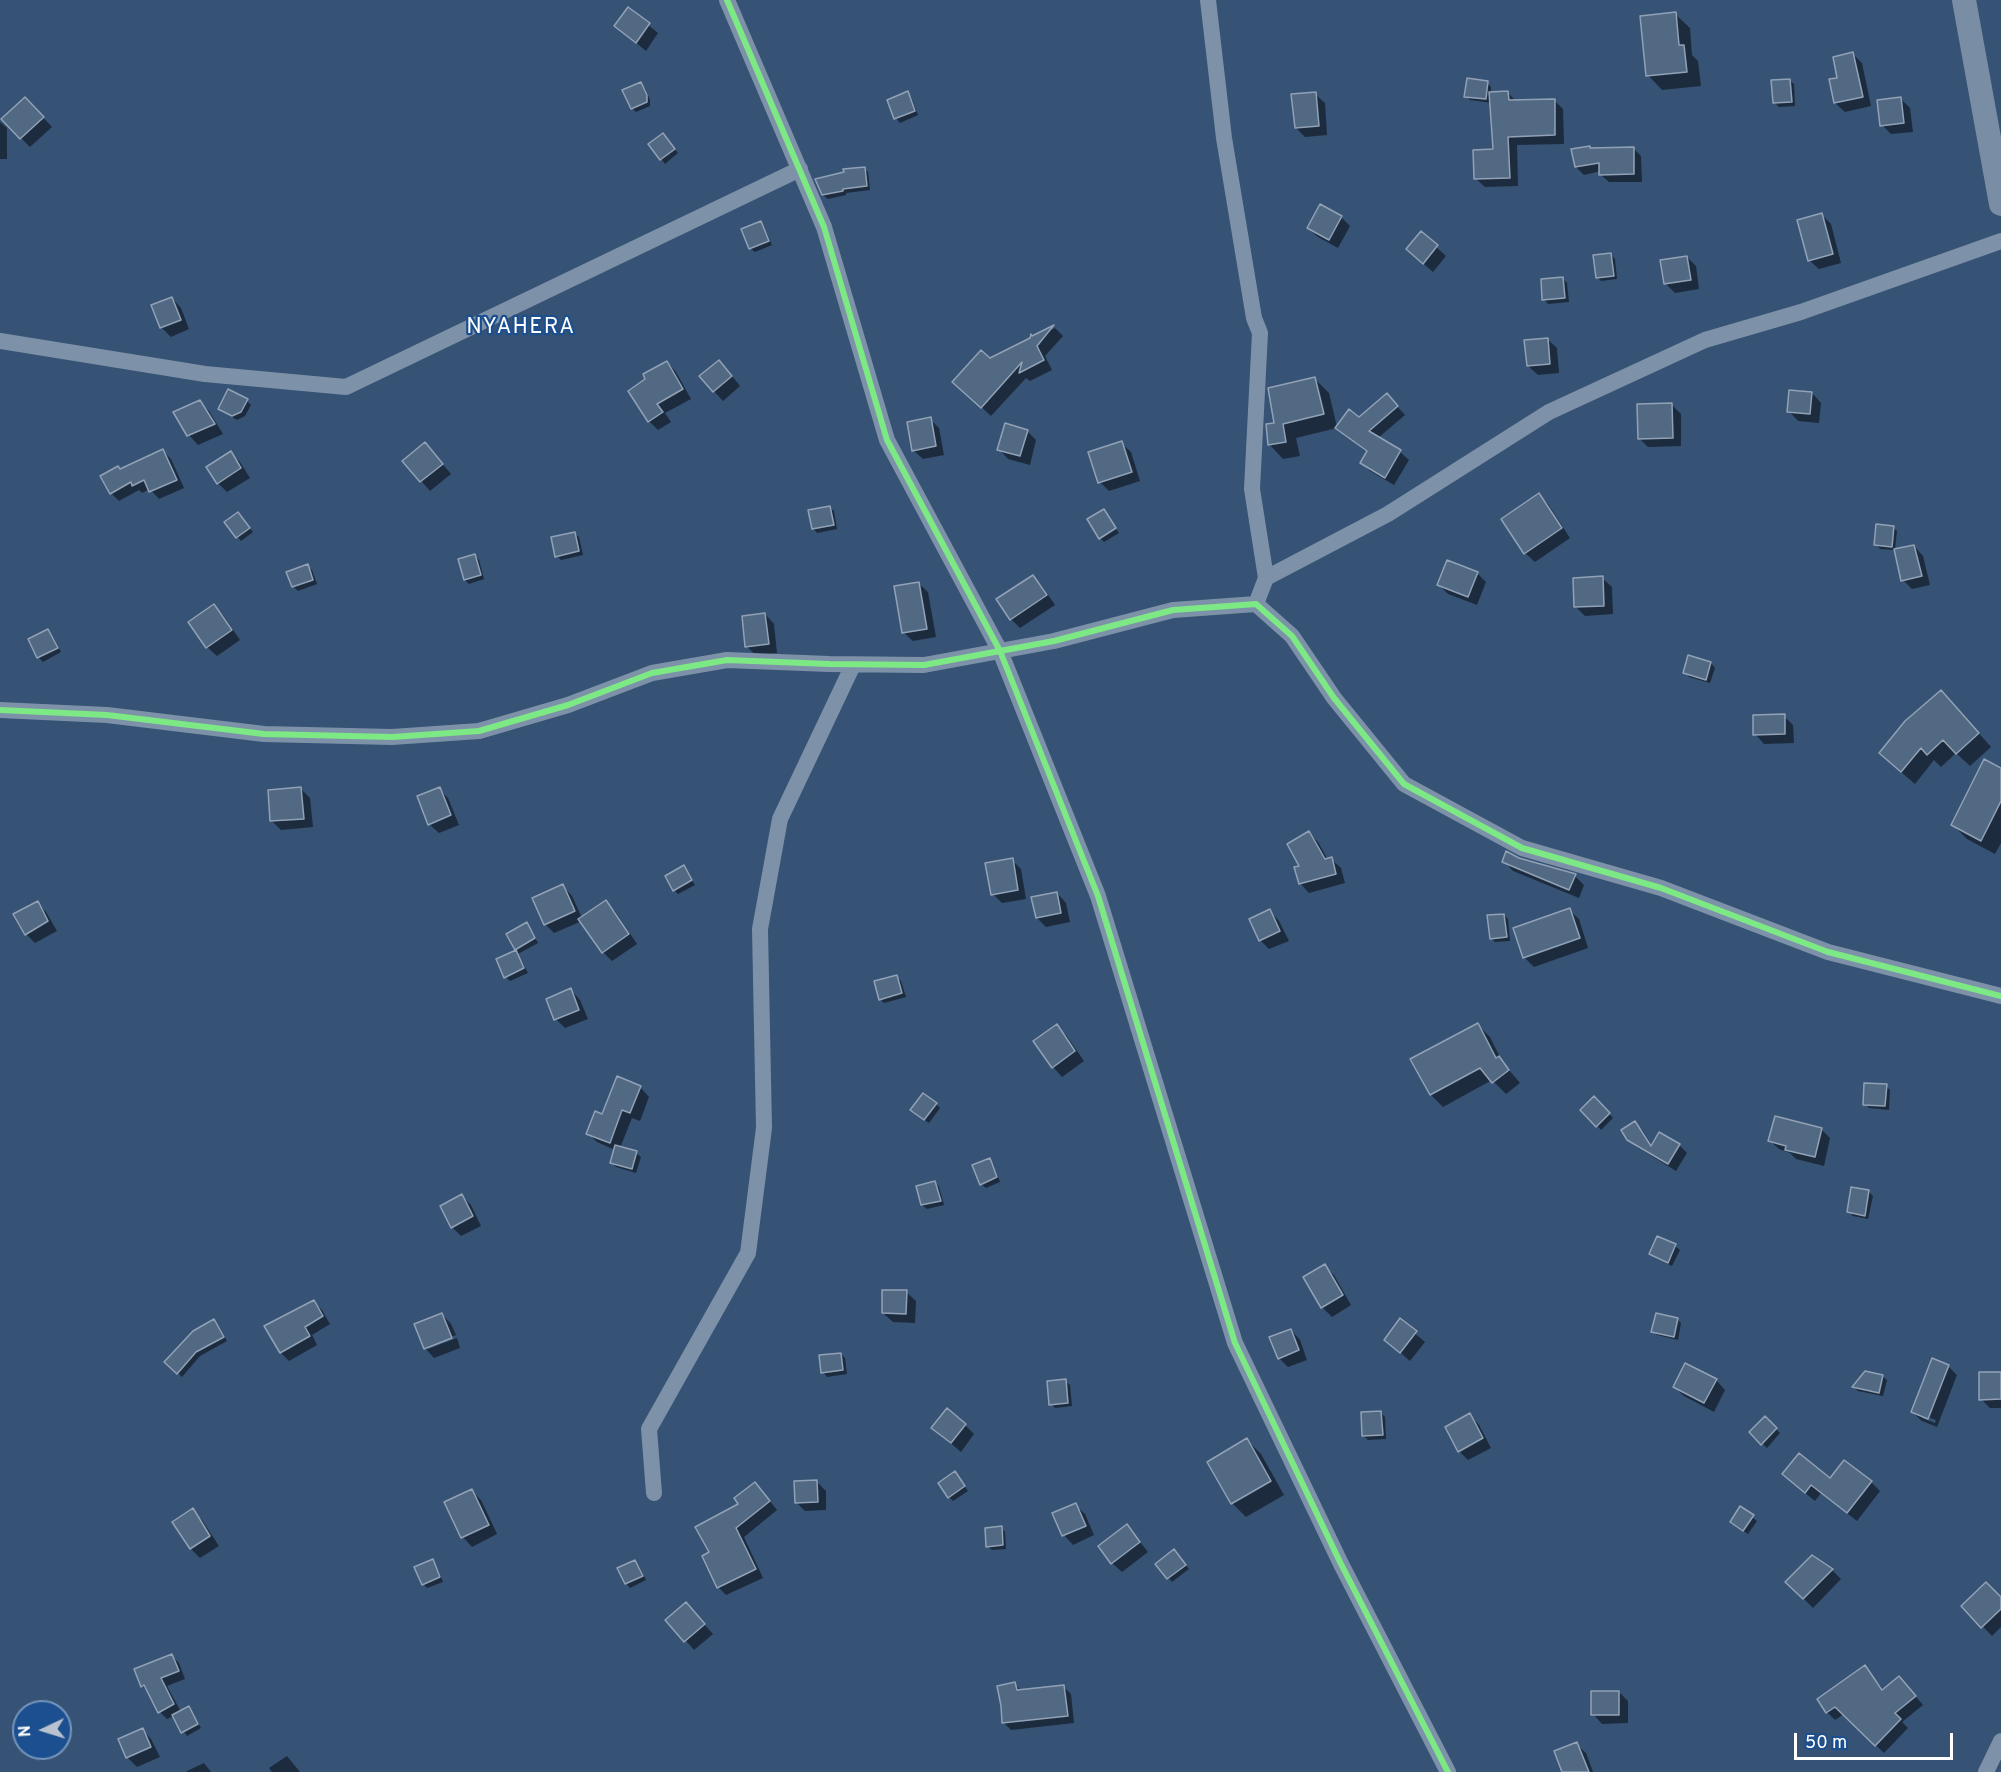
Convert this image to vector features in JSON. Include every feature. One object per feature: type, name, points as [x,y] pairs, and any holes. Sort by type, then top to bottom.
[{"type":"main road","points":[[1964,0],[2001,204]]},
{"type":"street","points":[[727,0],[824,226],[887,440],[1000,651],[1098,896],[1234,1343],[1341,1564],[1448,1772]]},
{"type":"street","points":[[1208,0],[1224,138],[1254,318],[1260,333],[1252,489],[1266,578],[1256,604]]},
{"type":"street","points":[[0,341],[205,374],[346,387],[800,169]]},
{"type":"street","points":[[1266,578],[1388,514],[1549,412],[1705,340],[1801,312],[2001,241]]},
{"type":"street","points":[[0,710],[107,715],[264,734],[392,737],[479,731],[568,705],[652,673],[727,660],[924,665],[1054,641],[1173,610],[1256,604],[1292,636],[1334,698],[1404,784],[1522,848],[1661,888],[1828,952],[2001,996]]},
{"type":"street","points":[[654,1493],[649,1429],[748,1253],[764,1128],[760,929],[780,819],[853,664]]},
{"type":"street","points":[[1986,1772],[2001,1741]]},
{"type":"building","points":[[628,7],[650,23],[636,43],[614,26]]},
{"type":"building","points":[[1676,12],[1679,45],[1684,45],[1687,72],[1646,76],[1640,16]]},
{"type":"building","points":[[1853,52],[1863,97],[1834,103],[1829,79],[1837,78],[1833,57]]},
{"type":"building","points":[[1467,78],[1488,81],[1486,99],[1464,97]]},
{"type":"building","points":[[1790,79],[1792,102],[1773,103],[1771,80]]},
{"type":"building","points":[[641,82],[647,95],[647,102],[631,109],[622,90]]},
{"type":"building","points":[[908,91],[915,111],[894,119],[887,100]]},
{"type":"building","points":[[1508,91],[1509,100],[1555,99],[1555,135],[1508,137],[1510,178],[1474,179],[1473,150],[1493,149],[1489,92]]},
{"type":"building","points":[[1316,92],[1319,126],[1295,128],[1291,94]]},
{"type":"building","points":[[25,97],[44,117],[20,139],[1,119]]},
{"type":"building","points":[[1901,97],[1904,123],[1880,126],[1877,100]]},
{"type":"building","points":[[663,133],[675,149],[660,160],[648,144]]},
{"type":"building","points":[[1590,146],[1590,148],[1634,147],[1634,174],[1599,175],[1599,163],[1575,167],[1571,149]]},
{"type":"building","points":[[865,167],[867,186],[822,195],[815,179],[844,172],[843,169]]},
{"type":"building","points":[[1320,204],[1342,216],[1329,240],[1307,228]]},
{"type":"building","points":[[1822,213],[1833,254],[1808,261],[1797,220]]},
{"type":"building","points":[[761,221],[769,241],[749,249],[741,229]]},
{"type":"building","points":[[1421,231],[1438,245],[1423,264],[1406,249]]},
{"type":"building","points":[[1611,253],[1614,276],[1596,278],[1593,255]]},
{"type":"building","points":[[1687,256],[1691,280],[1664,284],[1660,260]]},
{"type":"building","points":[[1563,277],[1565,298],[1542,300],[1541,279]]},
{"type":"building","points":[[172,297],[181,320],[160,328],[151,305]]},
{"type":"building","points":[[1054,325],[1037,346],[1044,360],[1019,373],[1022,362],[981,408],[952,382],[981,350],[990,358],[1030,338],[1031,334],[1032,336]]},
{"type":"building","points":[[1548,338],[1550,364],[1527,366],[1524,340]]},
{"type":"building","points":[[719,360],[732,376],[713,392],[699,376]]},
{"type":"building","points":[[667,361],[683,389],[657,404],[663,412],[648,422],[628,391],[645,379],[643,374]]},
{"type":"building","points":[[1315,377],[1324,414],[1283,424],[1286,442],[1268,445],[1266,424],[1274,423],[1268,388]]},
{"type":"building","points":[[228,389],[248,399],[241,412],[232,416],[218,409]]},
{"type":"building","points":[[1789,390],[1812,392],[1810,414],[1787,412]]},
{"type":"building","points":[[1387,393],[1398,406],[1369,431],[1401,450],[1385,478],[1360,463],[1367,451],[1335,428],[1349,409],[1359,417]]},
{"type":"building","points":[[200,400],[215,424],[187,436],[173,412]]},
{"type":"building","points":[[1672,403],[1673,438],[1638,439],[1637,404]]},
{"type":"building","points":[[931,417],[936,446],[912,451],[907,422]]},
{"type":"building","points":[[1005,423],[1028,430],[1020,456],[997,450]]},
{"type":"building","points":[[1122,441],[1132,472],[1098,483],[1088,452]]},
{"type":"building","points":[[425,442],[443,464],[420,482],[402,461]]},
{"type":"building","points":[[163,449],[177,480],[149,492],[144,480],[132,486],[131,482],[110,494],[100,476],[118,466],[120,469]]},
{"type":"building","points":[[231,451],[241,468],[217,484],[206,467]]},
{"type":"building","points":[[1539,493],[1562,528],[1524,554],[1501,519]]},
{"type":"building","points":[[830,506],[834,525],[812,529],[808,510]]},
{"type":"building","points":[[1104,509],[1116,528],[1099,539],[1087,519]]},
{"type":"building","points":[[238,512],[250,528],[236,538],[224,522]]},
{"type":"building","points":[[1876,524],[1894,526],[1892,547],[1874,545]]},
{"type":"building","points":[[575,532],[579,551],[555,557],[551,537]]},
{"type":"building","points":[[1914,545],[1922,576],[1901,581],[1894,549]]},
{"type":"building","points":[[475,554],[481,575],[464,580],[458,559]]},
{"type":"building","points":[[1447,560],[1478,572],[1468,597],[1437,585]]},
{"type":"building","points":[[308,564],[313,580],[292,587],[286,572]]},
{"type":"building","points":[[1033,575],[1047,595],[1010,620],[996,599]]},
{"type":"building","points":[[1603,576],[1604,606],[1574,607],[1573,578]]},
{"type":"building","points":[[919,582],[927,629],[902,633],[894,586]]},
{"type":"building","points":[[214,604],[232,630],[206,648],[188,622]]},
{"type":"building","points":[[765,613],[769,644],[745,647],[742,616]]},
{"type":"building","points":[[48,629],[58,648],[37,658],[28,639]]},
{"type":"building","points":[[1688,655],[1711,662],[1706,680],[1683,673]]},
{"type":"building","points":[[1941,690],[1979,733],[1956,754],[1943,740],[1927,755],[1921,748],[1901,772],[1879,753],[1905,721]]},
{"type":"building","points":[[1785,714],[1785,734],[1753,735],[1753,715]]},
{"type":"building","points":[[1984,759],[2001,768],[2001,801],[1981,841],[1951,825]]},
{"type":"building","points":[[301,787],[304,819],[270,821],[268,790]]},
{"type":"building","points":[[440,787],[451,815],[428,825],[417,796]]},
{"type":"building","points":[[1309,831],[1325,859],[1332,857],[1336,874],[1299,884],[1294,867],[1299,866],[1287,844]]},
{"type":"building","points":[[1506,851],[1519,858],[1576,874],[1569,890],[1502,862]]},
{"type":"building","points":[[1013,858],[1018,890],[991,895],[985,863]]},
{"type":"building","points":[[684,865],[692,880],[673,891],[665,876]]},
{"type":"building","points":[[563,884],[575,911],[544,925],[532,898]]},
{"type":"building","points":[[1057,892],[1061,913],[1036,918],[1031,897]]},
{"type":"building","points":[[606,900],[629,934],[602,953],[578,919]]},
{"type":"building","points":[[38,901],[48,921],[25,935],[13,914]]},
{"type":"building","points":[[1570,908],[1580,938],[1523,958],[1513,928]]},
{"type":"building","points":[[1270,909],[1280,931],[1259,941],[1249,919]]},
{"type":"building","points":[[1504,914],[1507,937],[1490,939],[1487,915]]},
{"type":"building","points":[[527,922],[535,938],[515,950],[506,934]]},
{"type":"building","points":[[516,950],[524,968],[504,978],[496,959]]},
{"type":"building","points":[[897,975],[902,993],[879,1000],[874,981]]},
{"type":"building","points":[[571,988],[579,1010],[554,1020],[546,999]]},
{"type":"building","points":[[1478,1023],[1496,1058],[1499,1056],[1509,1070],[1492,1083],[1480,1068],[1430,1095],[1410,1059]]},
{"type":"building","points":[[1057,1024],[1075,1051],[1052,1068],[1033,1041]]},
{"type":"building","points":[[617,1076],[641,1086],[630,1113],[622,1110],[610,1143],[586,1134],[595,1111],[602,1114]]},
{"type":"building","points":[[1864,1083],[1887,1084],[1885,1106],[1863,1105]]},
{"type":"building","points":[[923,1093],[937,1103],[924,1120],[910,1110]]},
{"type":"building","points":[[1594,1096],[1610,1113],[1596,1127],[1580,1110]]},
{"type":"building","points":[[1775,1116],[1822,1128],[1815,1157],[1785,1150],[1786,1146],[1768,1141]]},
{"type":"building","points":[[1635,1121],[1651,1146],[1659,1132],[1680,1144],[1668,1164],[1627,1140],[1621,1130]]},
{"type":"building","points":[[615,1145],[637,1151],[632,1169],[610,1163]]},
{"type":"building","points":[[990,1158],[997,1177],[980,1185],[972,1165]]},
{"type":"building","points":[[935,1181],[941,1201],[921,1205],[916,1186]]},
{"type":"building","points":[[1851,1187],[1869,1190],[1865,1216],[1847,1212]]},
{"type":"building","points":[[462,1194],[473,1216],[451,1228],[440,1206]]},
{"type":"building","points":[[1657,1236],[1676,1244],[1668,1263],[1649,1254]]},
{"type":"building","points":[[1325,1264],[1343,1295],[1321,1308],[1303,1277]]},
{"type":"building","points":[[882,1290],[907,1290],[906,1314],[882,1313]]},
{"type":"building","points":[[314,1300],[323,1316],[305,1327],[310,1336],[280,1353],[264,1326]]},
{"type":"building","points":[[442,1313],[452,1338],[424,1349],[414,1324]]},
{"type":"building","points":[[1656,1313],[1678,1318],[1674,1337],[1651,1332]]},
{"type":"building","points":[[1400,1318],[1417,1331],[1400,1353],[1384,1340]]},
{"type":"building","points":[[214,1319],[224,1337],[196,1352],[177,1374],[164,1362],[193,1331]]},
{"type":"building","points":[[1291,1329],[1299,1350],[1278,1359],[1269,1337]]},
{"type":"building","points":[[841,1353],[843,1370],[821,1373],[819,1355]]},
{"type":"building","points":[[1932,1358],[1949,1365],[1928,1419],[1911,1412]]},
{"type":"building","points":[[1685,1363],[1717,1379],[1704,1403],[1673,1387]]},
{"type":"building","points":[[1865,1371],[1883,1375],[1879,1393],[1852,1387]]},
{"type":"building","points":[[1979,1372],[2001,1372],[2001,1399],[1979,1400]]},
{"type":"building","points":[[1066,1379],[1068,1403],[1049,1405],[1047,1381]]},
{"type":"building","points":[[947,1408],[966,1424],[951,1443],[931,1428]]},
{"type":"building","points":[[1381,1411],[1383,1435],[1362,1436],[1361,1412]]},
{"type":"building","points":[[1470,1413],[1483,1438],[1458,1452],[1445,1427]]},
{"type":"building","points":[[1765,1416],[1777,1428],[1761,1445],[1749,1432]]},
{"type":"building","points":[[1247,1438],[1271,1481],[1231,1504],[1207,1462]]},
{"type":"building","points":[[1799,1453],[1830,1478],[1844,1460],[1872,1481],[1847,1513],[1811,1485],[1805,1493],[1782,1474]]},
{"type":"building","points":[[955,1471],[965,1486],[948,1498],[938,1483]]},
{"type":"building","points":[[817,1480],[818,1502],[795,1503],[794,1481]]},
{"type":"building","points":[[755,1482],[770,1501],[736,1528],[756,1569],[717,1588],[702,1556],[709,1552],[695,1527],[738,1504],[734,1498]]},
{"type":"building","points":[[472,1489],[489,1525],[461,1538],[444,1502]]},
{"type":"building","points":[[1076,1503],[1086,1526],[1062,1536],[1052,1513]]},
{"type":"building","points":[[1740,1506],[1754,1515],[1743,1531],[1730,1522]]},
{"type":"building","points":[[193,1508],[210,1536],[190,1549],[172,1522]]},
{"type":"building","points":[[1127,1524],[1140,1542],[1111,1564],[1098,1546]]},
{"type":"building","points":[[1002,1526],[1003,1545],[986,1547],[985,1528]]},
{"type":"building","points":[[1174,1549],[1186,1565],[1167,1579],[1155,1564]]},
{"type":"building","points":[[1812,1555],[1833,1569],[1803,1599],[1785,1582]]},
{"type":"building","points":[[433,1559],[440,1577],[422,1585],[414,1567]]},
{"type":"building","points":[[635,1560],[643,1576],[625,1584],[617,1568]]},
{"type":"building","points":[[1986,1582],[2001,1597],[2001,1609],[1981,1628],[1961,1606]]},
{"type":"building","points":[[686,1602],[705,1624],[684,1642],[665,1620]]},
{"type":"building","points":[[172,1654],[179,1671],[161,1678],[174,1704],[158,1713],[144,1685],[141,1687],[134,1669]]},
{"type":"building","points":[[1865,1665],[1882,1690],[1899,1676],[1916,1696],[1895,1713],[1901,1719],[1875,1746],[1835,1707],[1826,1713],[1817,1699]]},
{"type":"building","points":[[1015,1682],[1017,1690],[1064,1685],[1068,1716],[1002,1723],[997,1686]]},
{"type":"building","points":[[1591,1691],[1619,1691],[1619,1715],[1591,1715]]},
{"type":"building","points":[[189,1706],[198,1724],[181,1733],[172,1715]]},
{"type":"building","points":[[143,1728],[151,1747],[126,1758],[118,1739]]},
{"type":"building","points":[[1577,1742],[1589,1772],[1562,1772],[1554,1751]]},
{"type":"cycle path","points":[[727,0],[824,227],[887,440],[1000,651],[1098,896],[1235,1343],[1341,1564],[1448,1772]]},
{"type":"cycle path","points":[[0,710],[107,715],[264,734],[392,737],[479,731],[568,705],[652,673],[727,660],[924,665],[1054,641],[1173,610],[1256,604],[1292,636],[1334,698],[1404,784],[1522,848],[1661,888],[1828,952],[2001,996]]},
{"type":"district","name":"NYAHERA","points":[[521,329]]}]
